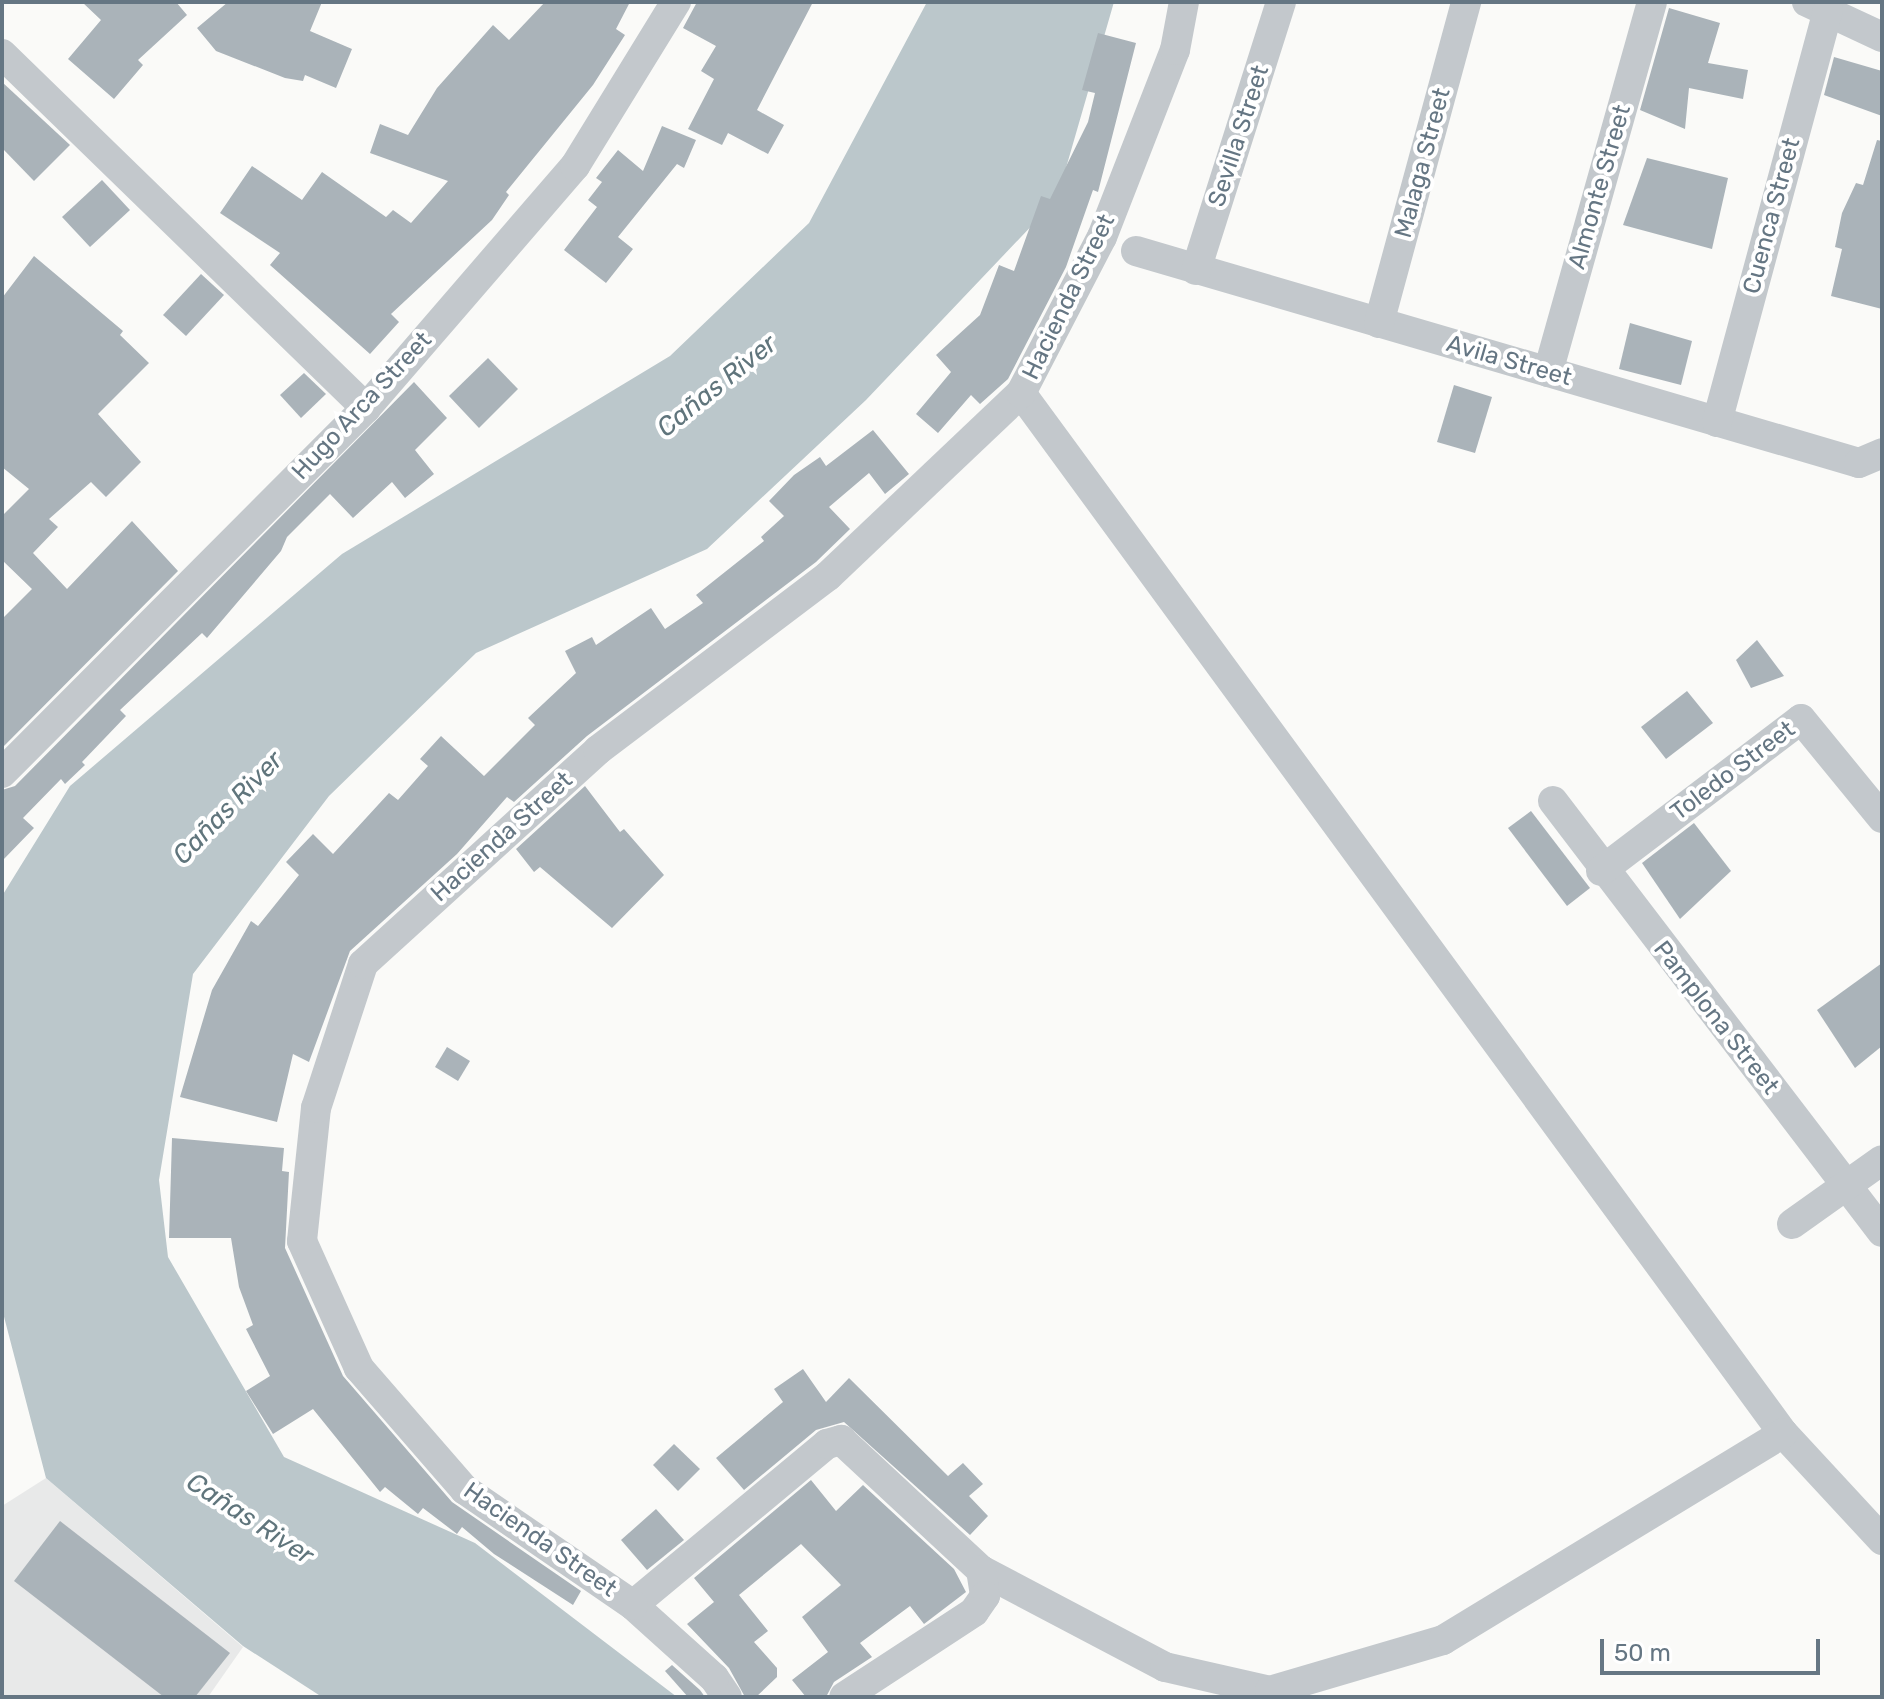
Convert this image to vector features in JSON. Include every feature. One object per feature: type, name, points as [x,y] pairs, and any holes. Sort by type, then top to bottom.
[{"type":"street","name":"Hugo Arca Street","points":[[3,767],[366,408],[575,166],[676,2]]},
{"type":"street","name":"Hacienda Street","points":[[727,1697],[714,1678],[633,1605],[465,1490],[359,1368],[302,1241],[316,1108],[363,964],[598,750],[828,576],[1021,393],[1102,237],[1175,50],[1184,2]]},
{"type":"street","name":"Sevilla Street","points":[[1196,270],[1281,2]]},
{"type":"street","name":"Malaga Street","points":[[1379,323],[1466,2]]},
{"type":"street","name":"Almonte Street","points":[[1548,372],[1652,2]]},
{"type":"street","points":[[1818,6],[1882,37]]},
{"type":"street","name":"Cuenca Street","points":[[1717,422],[1818,6]]},
{"type":"street","points":[[2,54],[366,408]]},
{"type":"street","name":"Avila Street","points":[[1136,251],[1859,463],[1882,453]]},
{"type":"street","points":[[1021,393],[1783,1433],[1882,1540]]},
{"type":"street","name":"Toledo Street","points":[[1601,871],[1801,719],[1882,818]]},
{"type":"street","name":"Pamplona Street","points":[[1553,801],[1601,871],[1882,1232]]},
{"type":"street","points":[[1792,1224],[1847,1188],[1882,1160]]},
{"type":"street","points":[[633,1605],[827,1444],[841,1440],[981,1570],[1165,1667],[1270,1691],[1443,1640],[1783,1433]]},
{"type":"street","points":[[844,1697],[974,1612],[985,1596],[981,1570]]},
{"type":"shaded area","points":[[46,1478],[243,1647],[208,1697],[2,1697],[2,1506]]},
{"type":"water","name":"Cañas River","points":[[927,2],[1114,2],[1057,199],[866,400],[707,549],[476,653],[329,796],[193,974],[159,1180],[168,1257],[284,1457],[475,1543],[677,1697],[322,1697],[243,1646],[46,1478],[2,1309],[2,896],[70,786],[342,554],[670,356],[809,223]]},
{"type":"building","points":[[82,2],[176,2],[187,15],[138,60],[143,65],[114,99],[68,59],[101,20]]},
{"type":"building","points":[[228,2],[322,2],[310,31],[352,49],[336,88],[305,75],[303,81],[285,78],[216,51],[197,28]]},
{"type":"building","points":[[545,2],[630,2],[616,29],[625,35],[593,85],[506,192],[509,195],[492,220],[391,314],[399,322],[370,354],[270,265],[280,253],[220,213],[252,166],[302,200],[322,172],[386,217],[393,210],[411,223],[448,181],[370,153],[380,124],[408,135],[437,88],[493,25],[509,40]]},
{"type":"building","points":[[697,2],[813,2],[757,110],[784,125],[768,154],[728,133],[722,145],[688,129],[714,79],[701,71],[716,46],[683,28]]},
{"type":"building","points":[[1669,8],[1720,23],[1708,63],[1748,70],[1743,99],[1689,88],[1685,129],[1640,110]]},
{"type":"building","points":[[1098,33],[1136,43],[1098,192],[1093,190],[1066,267],[1008,379],[980,404],[971,395],[938,433],[916,414],[951,372],[936,355],[980,315],[999,265],[1014,271],[1041,196],[1050,199],[1088,122],[1095,93],[1082,90]]},
{"type":"building","points":[[1834,57],[1882,71],[1882,116],[1824,95]]},
{"type":"building","points":[[2,82],[70,145],[34,181],[2,148]]},
{"type":"building","points":[[662,126],[696,140],[684,168],[677,164],[618,237],[633,249],[606,283],[564,250],[597,207],[588,200],[602,182],[596,178],[618,150],[643,171]]},
{"type":"building","points":[[1877,140],[1882,141],[1882,309],[1831,296],[1842,249],[1835,247],[1842,213],[1856,183],[1863,185]]},
{"type":"building","points":[[1647,158],[1728,178],[1712,249],[1623,225]]},
{"type":"building","points":[[102,180],[130,210],[90,247],[62,217]]},
{"type":"building","points":[[34,256],[123,331],[120,335],[149,363],[98,414],[141,462],[106,497],[91,482],[49,519],[58,527],[33,553],[67,589],[132,521],[178,571],[2,748],[2,619],[32,589],[2,560],[2,516],[29,489],[2,467],[2,298]]},
{"type":"building","points":[[201,274],[224,295],[186,336],[163,315]]},
{"type":"building","points":[[1630,323],[1692,341],[1681,385],[1619,369]]},
{"type":"building","points":[[488,358],[518,389],[479,428],[449,396]]},
{"type":"building","points":[[304,373],[326,394],[301,418],[280,395]]},
{"type":"building","points":[[414,382],[447,418],[415,450],[434,474],[405,498],[392,482],[353,518],[330,494],[287,537],[281,551],[207,638],[202,633],[120,710],[126,716],[82,762],[85,765],[65,784],[61,779],[23,818],[34,828],[2,861],[2,790],[15,786]]},
{"type":"building","points":[[1454,385],[1492,397],[1475,453],[1437,442]]},
{"type":"building","points":[[873,430],[909,474],[885,494],[869,473],[829,507],[850,529],[816,562],[587,736],[514,802],[507,797],[457,854],[350,951],[309,1062],[293,1054],[277,1122],[180,1097],[212,990],[251,921],[258,926],[299,875],[286,862],[313,834],[333,854],[389,793],[398,800],[428,766],[420,759],[441,736],[484,776],[535,725],[528,718],[576,673],[565,651],[592,637],[596,645],[651,608],[665,629],[703,603],[696,595],[764,541],[761,537],[784,516],[769,501],[794,475],[820,457],[826,466]]},
{"type":"building","points":[[1757,640],[1784,676],[1751,688],[1736,660]]},
{"type":"building","points":[[1687,691],[1713,723],[1666,759],[1641,727]]},
{"type":"building","points":[[585,786],[620,832],[624,829],[664,875],[612,928],[540,867],[534,872],[516,849]]},
{"type":"building","points":[[1531,811],[1590,888],[1567,906],[1508,828]]},
{"type":"building","points":[[1694,823],[1731,871],[1680,919],[1642,863]]},
{"type":"building","points":[[1882,963],[1882,1046],[1855,1068],[1817,1010]]},
{"type":"building","points":[[447,1047],[470,1061],[458,1081],[435,1067]]},
{"type":"building","points":[[172,1138],[284,1148],[282,1171],[289,1172],[285,1248],[343,1376],[452,1502],[581,1591],[573,1605],[494,1554],[462,1527],[457,1534],[423,1508],[418,1514],[385,1487],[380,1492],[313,1409],[273,1434],[246,1391],[270,1376],[246,1329],[253,1325],[239,1287],[231,1238],[169,1238]]},
{"type":"building","points":[[803,1369],[826,1402],[849,1378],[948,1476],[963,1463],[983,1484],[969,1496],[988,1516],[970,1535],[844,1422],[816,1430],[744,1490],[716,1458],[783,1402],[774,1389]]},
{"type":"building","points":[[674,1444],[700,1469],[678,1491],[653,1465]]},
{"type":"building","points":[[811,1480],[836,1511],[863,1485],[954,1569],[966,1592],[924,1624],[910,1606],[860,1643],[872,1657],[834,1682],[826,1697],[806,1697],[792,1680],[828,1652],[802,1617],[841,1585],[801,1544],[739,1595],[768,1631],[754,1642],[777,1668],[777,1677],[756,1697],[745,1697],[729,1668],[687,1624],[714,1602],[694,1578]]},
{"type":"building","points":[[656,1509],[684,1540],[647,1570],[621,1540]]},
{"type":"building","points":[[60,1521],[230,1653],[195,1697],[164,1697],[14,1581]]},
{"type":"building","points":[[672,1665],[705,1697],[688,1697],[665,1671]]}]
